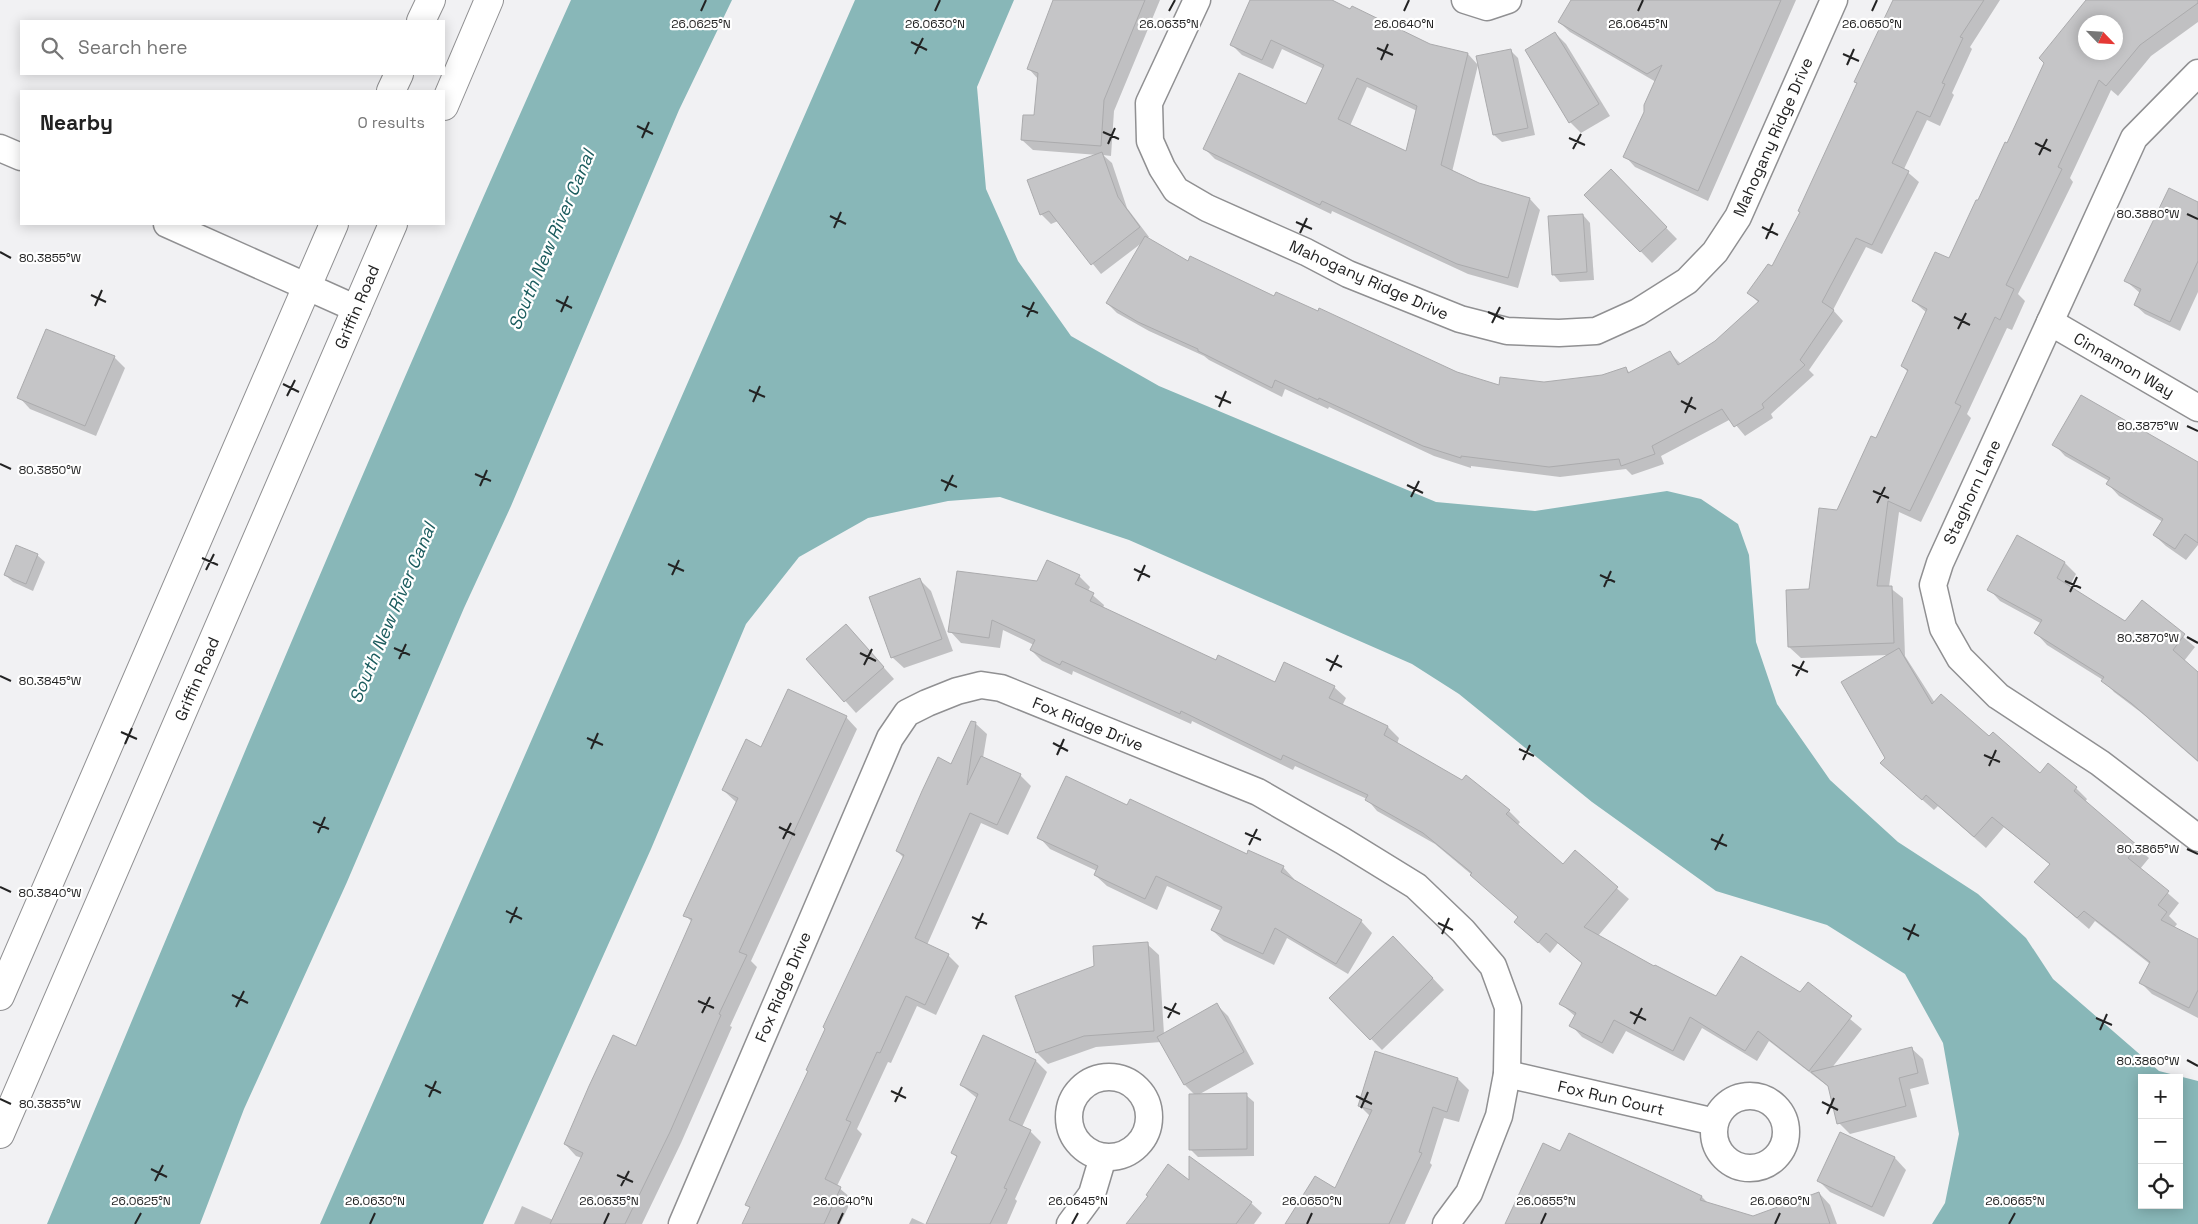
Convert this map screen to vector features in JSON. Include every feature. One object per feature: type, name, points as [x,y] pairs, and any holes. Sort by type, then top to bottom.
[{"type":"main road","points":[[421,20],[430,0]]},
{"type":"main road","points":[[445,104],[489,0]]},
{"type":"main road","points":[[391,90],[399,75]]},
{"type":"main road","points":[[0,996],[334,225]]},
{"type":"main road","name":"Griffin Road","points":[[0,1134],[393,225]]},
{"type":"street","name":"Mahogany Ridge Drive","points":[[1197,0],[1149,103],[1150,141],[1162,168],[1176,190],[1207,208],[1306,252],[1348,274],[1460,319],[1506,331],[1559,333],[1596,331],[1638,312],[1687,281],[1715,252],[1738,217],[1834,0]]},
{"type":"street","points":[[1465,0],[1487,7],[1508,0]]},
{"type":"street","name":"Staghorn Lane","points":[[2198,74],[2134,138],[1940,563],[1932,585],[1943,628],[1960,658],[1998,696],[2100,762],[2198,838]]},
{"type":"street","points":[[0,148],[20,157]]},
{"type":"street","points":[[169,225],[356,309]]},
{"type":"street","name":"Cinnamon Way","points":[[2050,322],[2198,408]]},
{"type":"street","name":"Fox Ridge Drive","points":[[682,1224],[890,738],[907,713],[957,691],[981,685],[1001,688],[1258,792],[1343,840],[1416,886],[1463,932],[1493,966],[1508,1007],[1507,1074],[1499,1116],[1469,1193],[1446,1224]]},
{"type":"street","name":"Fox Run Court","points":[[1507,1074],[1715,1122]]},
{"type":"street","points":[[1070,1224],[1092,1194],[1103,1157]]},
{"type":"water","name":"South New River Canal","points":[[571,0],[732,0],[679,110],[511,506],[464,608],[347,882],[244,1109],[200,1224],[47,1224],[370,457]]},
{"type":"water","points":[[855,0],[1014,0],[977,87],[986,189],[1018,261],[1071,336],[1159,386],[1436,502],[1535,511],[1667,491],[1701,499],[1738,524],[1749,555],[1756,642],[1777,704],[1830,780],[1898,842],[1978,894],[2026,938],[2053,979],[2159,1071],[2171,1074],[2138,1074],[2138,1209],[2183,1209],[2183,1077],[2198,1081],[2198,1224],[1932,1224],[1945,1203],[1959,1134],[1943,1043],[1905,974],[1827,925],[1716,891],[1592,802],[1459,694],[1412,664],[1129,540],[1000,497],[948,501],[868,518],[799,557],[746,624],[651,849],[483,1224],[320,1224]]},
{"type":"building","points":[[1053,0],[1145,0],[1104,100],[1101,146],[1021,140],[1023,115],[1034,115],[1038,73],[1027,69]]},
{"type":"building","points":[[1250,0],[1332,0],[1350,9],[1352,6],[1430,44],[1468,53],[1441,165],[1479,183],[1530,198],[1508,278],[1457,264],[1322,201],[1320,205],[1203,149],[1239,73],[1306,104],[1324,65],[1271,40],[1262,60],[1230,45]],"holes":[[[1357,78],[1417,106],[1406,151],[1338,119]]]},
{"type":"building","points":[[1571,0],[1781,0],[1698,191],[1623,157],[1644,112],[1644,105],[1662,65],[1647,74],[1558,22]]},
{"type":"building","points":[[1893,0],[1984,0],[1960,37],[1963,38],[1942,83],[1945,84],[1930,117],[1917,111],[1892,163],[1909,171],[1872,245],[1856,238],[1822,302],[1834,310],[1800,360],[1805,365],[1762,404],[1764,408],[1734,427],[1722,409],[1652,446],[1655,454],[1621,466],[1619,459],[1549,467],[1461,456],[1461,458],[1423,446],[1275,380],[1272,388],[1198,351],[1198,349],[1138,322],[1106,303],[1145,236],[1188,261],[1190,256],[1274,296],[1276,292],[1318,311],[1319,308],[1457,372],[1499,385],[1500,377],[1544,382],[1602,375],[1626,367],[1628,373],[1670,351],[1678,365],[1715,341],[1759,301],[1747,293],[1768,264],[1772,266],[1800,212],[1798,211],[1857,83],[1854,82]]},
{"type":"building","points":[[2086,0],[2198,0],[2198,3],[2140,45],[2106,86],[2099,80],[2058,167],[2062,169],[2006,285],[2014,289],[2000,320],[1995,317],[1955,403],[1961,406],[1910,511],[1888,501],[1877,586],[1892,586],[1894,643],[1788,647],[1786,590],[1809,589],[1819,508],[1837,510],[1871,436],[1876,438],[1908,370],[1901,366],[1927,309],[1912,301],[1935,252],[1949,258],[2005,142],[2007,143],[2044,63],[2039,58]]},
{"type":"building","points":[[1555,32],[1599,104],[1569,123],[1525,50]]},
{"type":"building","points":[[1511,49],[1528,128],[1493,135],[1476,56]]},
{"type":"building","points":[[1102,152],[1118,197],[1140,227],[1091,265],[1049,211],[1040,215],[1027,180]]},
{"type":"building","points":[[1611,169],[1667,227],[1640,252],[1584,195]]},
{"type":"building","points":[[2169,188],[2198,202],[2198,261],[2170,322],[2134,305],[2141,289],[2124,281]]},
{"type":"building","points":[[1583,214],[1587,272],[1552,275],[1548,216]]},
{"type":"building","points":[[46,329],[115,356],[85,426],[17,398]]},
{"type":"building","points":[[2081,395],[2198,462],[2198,543],[2185,534],[2175,549],[2153,535],[2163,519],[2106,484],[2110,478],[2052,445]]},
{"type":"building","points":[[2017,535],[2065,562],[2057,578],[2125,621],[2142,600],[2185,634],[2173,650],[2198,672],[2198,761],[2131,703],[2101,681],[2104,677],[2034,633],[2042,620],[1987,590]]},
{"type":"building","points":[[16,545],[38,554],[26,584],[4,575]]},
{"type":"building","points":[[1047,560],[1080,575],[1075,584],[1094,593],[1090,601],[1216,660],[1218,655],[1275,682],[1284,662],[1335,686],[1329,698],[1388,726],[1384,735],[1462,780],[1466,775],[1510,810],[1506,814],[1563,864],[1575,850],[1618,887],[1584,927],[1654,966],[1716,996],[1741,956],[1800,992],[1808,982],[1852,1016],[1809,1071],[1758,1031],[1745,1051],[1690,1017],[1673,1051],[1614,1020],[1602,1043],[1569,1026],[1576,1013],[1559,1004],[1582,963],[1546,933],[1538,943],[1514,922],[1518,917],[1470,875],[1472,873],[1423,833],[1365,800],[1368,795],[1283,755],[1281,760],[1181,711],[1180,714],[1062,661],[1060,665],[1030,650],[1035,640],[992,620],[989,638],[948,632],[957,571],[1037,581]]},
{"type":"building","points":[[920,578],[942,639],[891,658],[869,597]]},
{"type":"building","points":[[846,624],[884,667],[844,702],[806,659]]},
{"type":"building","points":[[1899,648],[1932,704],[1941,694],[1989,736],[1993,732],[2040,773],[2048,763],[2077,787],[2074,791],[2138,846],[2128,858],[2169,891],[2158,905],[2167,912],[2161,920],[2198,939],[2198,990],[2189,1008],[2139,983],[2150,962],[2084,911],[2077,918],[2034,882],[2050,864],[1992,817],[1974,837],[1926,795],[1922,800],[1880,763],[1885,758],[1841,682]]},
{"type":"building","points":[[788,689],[847,716],[739,952],[747,955],[719,1014],[721,1015],[670,1132],[625,1224],[550,1224],[583,1153],[564,1144],[589,1086],[613,1035],[636,1046],[692,919],[683,916],[738,798],[722,790],[746,739],[761,747]]},
{"type":"building","points":[[971,721],[976,722],[967,785],[981,756],[1021,774],[997,825],[970,813],[915,938],[949,954],[925,1005],[906,996],[880,1053],[877,1052],[846,1120],[851,1122],[825,1179],[841,1187],[824,1224],[742,1224],[750,1207],[745,1205],[808,1071],[806,1070],[825,1029],[823,1027],[904,855],[896,851],[922,791],[938,757],[951,764]]},
{"type":"building","points":[[1066,776],[1127,805],[1130,799],[1247,854],[1248,850],[1284,866],[1281,872],[1362,920],[1336,964],[1275,928],[1263,954],[1211,930],[1222,907],[1156,876],[1145,899],[1094,875],[1098,866],[1037,838]]},
{"type":"building","points":[[1393,936],[1433,978],[1370,1040],[1329,998]]},
{"type":"building","points":[[1148,942],[1154,1031],[1084,1036],[1036,1053],[1015,996],[1094,966],[1093,946]]},
{"type":"building","points":[[1217,1003],[1244,1052],[1184,1085],[1157,1037]]},
{"type":"building","points":[[983,1035],[1036,1060],[1009,1120],[1031,1130],[1004,1188],[1007,1189],[990,1224],[926,1224],[957,1156],[951,1153],[978,1094],[960,1085]]},
{"type":"building","points":[[1912,1047],[1918,1073],[1899,1078],[1906,1106],[1837,1124],[1828,1086],[1811,1072]]},
{"type":"building","points":[[1375,1051],[1458,1078],[1447,1112],[1433,1107],[1419,1152],[1422,1153],[1389,1224],[1285,1224],[1315,1176],[1335,1188],[1372,1110],[1358,1106]]},
{"type":"building","points":[[1247,1093],[1247,1149],[1189,1150],[1189,1094]]},
{"type":"building","points":[[1840,1132],[1895,1157],[1872,1207],[1817,1181]]},
{"type":"building","points":[[1569,1133],[1702,1196],[1700,1200],[1753,1216],[1819,1192],[1830,1224],[1505,1224],[1543,1143],[1560,1151]]},
{"type":"building","points":[[1189,1156],[1252,1202],[1236,1224],[1126,1224],[1148,1196],[1146,1195],[1168,1164],[1189,1180]]}]
